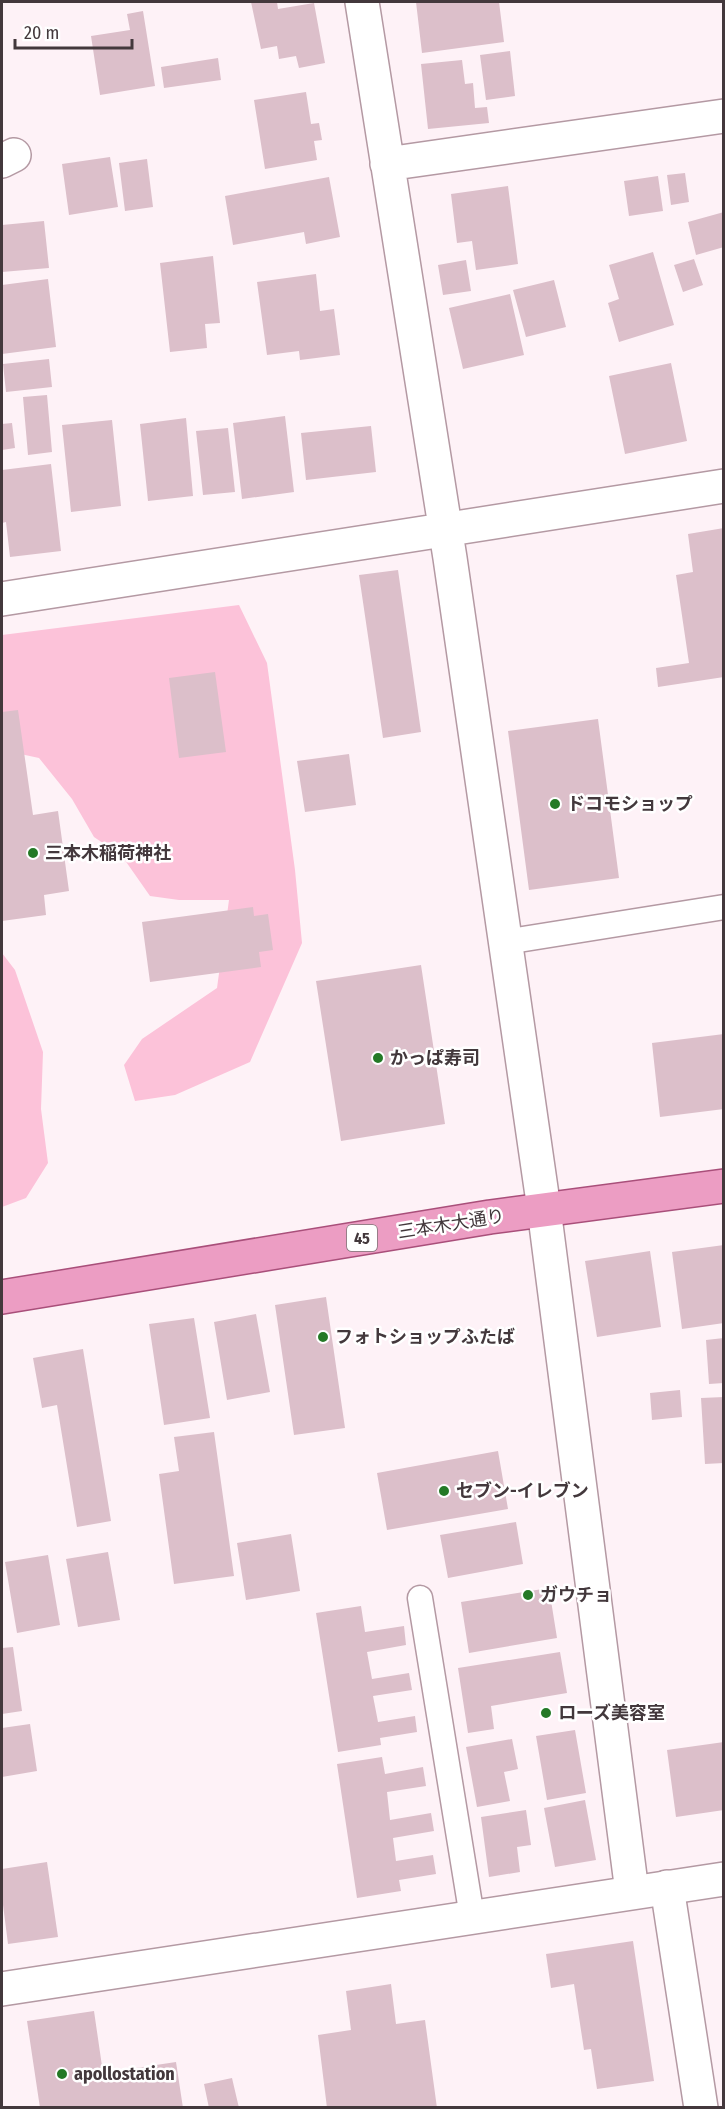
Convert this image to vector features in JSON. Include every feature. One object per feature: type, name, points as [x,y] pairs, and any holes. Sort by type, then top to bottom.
[{"type":"main road","name":"三本木大通り","points":[[2,1297],[544,1209],[723,1186]]},
{"type":"street","points":[[362,2],[445,529],[544,1209],[632,1892]]},
{"type":"street","points":[[387,164],[723,116]]},
{"type":"street","points":[[2,599],[723,486]]},
{"type":"street","points":[[2,1989],[723,1879]]},
{"type":"street","points":[[667,1887],[700,2108]]},
{"type":"lane","points":[[505,942],[723,907]]},
{"type":"lane","points":[[420,1598],[472,1917]]},
{"type":"shaded area","points":[[239,605],[267,663],[295,870],[302,943],[250,1062],[175,1095],[135,1101],[124,1065],[142,1039],[217,988],[229,900],[179,900],[150,896],[122,856],[94,837],[72,799],[39,758],[2,750],[2,635]]},
{"type":"shaded area","points":[[2,953],[15,970],[43,1052],[41,1109],[48,1163],[26,1198],[2,1207]]},
{"type":"building","points":[[251,2],[277,2],[278,9],[314,3],[325,63],[299,68],[296,56],[279,59],[277,46],[261,49]]},
{"type":"building","points":[[416,2],[499,2],[504,42],[422,53]]},
{"type":"building","points":[[143,11],[155,86],[100,95],[91,36],[130,30],[127,14]]},
{"type":"building","points":[[510,51],[515,96],[486,100],[480,55]]},
{"type":"building","points":[[218,58],[221,80],[164,88],[161,67]]},
{"type":"building","points":[[462,60],[465,84],[473,83],[475,108],[487,107],[489,123],[428,129],[421,64]]},
{"type":"building","points":[[306,92],[311,124],[319,123],[322,140],[314,141],[317,160],[265,169],[254,100]]},
{"type":"building","points":[[110,157],[118,207],[69,215],[62,164]]},
{"type":"building","points":[[147,159],[153,207],[125,211],[119,163]]},
{"type":"building","points":[[685,173],[689,202],[671,205],[667,175]]},
{"type":"building","points":[[658,176],[663,211],[629,216],[624,181]]},
{"type":"building","points":[[329,177],[340,237],[306,244],[304,232],[233,245],[225,196]]},
{"type":"building","points":[[508,186],[518,264],[476,270],[472,241],[457,243],[451,194]]},
{"type":"building","points":[[724,212],[724,247],[696,255],[688,222]]},
{"type":"building","points":[[44,221],[49,268],[2,272],[2,225]]},
{"type":"building","points":[[653,252],[674,325],[619,342],[608,303],[619,299],[609,265]]},
{"type":"building","points":[[213,256],[220,323],[205,324],[207,348],[170,352],[160,263]]},
{"type":"building","points":[[694,259],[703,285],[683,292],[674,265]]},
{"type":"building","points":[[466,260],[471,291],[443,295],[438,265]]},
{"type":"building","points":[[316,274],[320,311],[334,309],[340,355],[300,360],[299,351],[267,355],[257,282]]},
{"type":"building","points":[[48,279],[56,347],[2,354],[2,285]]},
{"type":"building","points":[[554,280],[566,327],[526,337],[513,290]]},
{"type":"building","points":[[510,294],[524,355],[463,369],[449,308]]},
{"type":"building","points":[[49,359],[52,387],[6,392],[3,364]]},
{"type":"building","points":[[671,363],[687,441],[625,454],[609,376]]},
{"type":"building","points":[[47,395],[52,452],[28,455],[23,397]]},
{"type":"building","points":[[285,416],[294,492],[242,499],[233,423]]},
{"type":"building","points":[[186,418],[193,496],[148,501],[140,424]]},
{"type":"building","points":[[112,420],[121,506],[71,512],[62,425]]},
{"type":"building","points":[[12,423],[15,448],[2,450],[2,424]]},
{"type":"building","points":[[371,426],[376,472],[306,480],[301,433]]},
{"type":"building","points":[[228,428],[235,492],[203,495],[196,431]]},
{"type":"building","points":[[51,464],[61,551],[10,557],[6,522],[2,523],[2,470]]},
{"type":"building","points":[[724,528],[724,677],[658,687],[656,668],[689,663],[676,575],[693,572],[688,534]]},
{"type":"building","points":[[398,570],[421,732],[383,738],[359,575]]},
{"type":"building","points":[[215,672],[226,752],[179,758],[169,678]]},
{"type":"building","name":"三本木稲荷神社","points":[[18,710],[33,815],[58,811],[69,891],[44,895],[46,915],[2,921],[2,712]]},
{"type":"building","points":[[598,719],[619,878],[529,890],[508,731]]},
{"type":"building","points":[[349,754],[356,805],[305,812],[297,761]]},
{"type":"building","points":[[253,907],[254,916],[268,914],[273,950],[259,952],[261,967],[150,982],[142,922]]},
{"type":"building","points":[[421,965],[445,1124],[341,1141],[316,981]]},
{"type":"building","points":[[724,1034],[724,1109],[660,1117],[652,1043]]},
{"type":"building","points":[[724,1245],[724,1323],[682,1329],[672,1252]]},
{"type":"building","points":[[650,1251],[661,1327],[597,1337],[585,1261]]},
{"type":"building","points":[[326,1297],[345,1428],[294,1435],[275,1305]]},
{"type":"building","points":[[256,1314],[270,1392],[227,1400],[214,1322]]},
{"type":"building","points":[[194,1318],[210,1418],[164,1425],[149,1324]]},
{"type":"building","points":[[724,1338],[724,1383],[709,1384],[706,1340]]},
{"type":"building","points":[[83,1349],[111,1521],[77,1527],[57,1405],[42,1408],[33,1358]]},
{"type":"building","points":[[680,1390],[682,1417],[652,1420],[650,1393]]},
{"type":"building","points":[[724,1397],[724,1463],[705,1464],[701,1398]]},
{"type":"building","points":[[214,1432],[234,1576],[174,1584],[159,1474],[179,1471],[174,1437]]},
{"type":"building","points":[[498,1451],[508,1509],[387,1530],[377,1473]]},
{"type":"building","points":[[516,1522],[523,1564],[448,1578],[440,1535]]},
{"type":"building","points":[[291,1534],[300,1591],[246,1600],[237,1543]]},
{"type":"building","points":[[108,1552],[120,1620],[78,1627],[66,1559]]},
{"type":"building","points":[[48,1555],[60,1625],[17,1633],[5,1562]]},
{"type":"building","points":[[549,1588],[557,1638],[469,1653],[461,1602]]},
{"type":"building","points":[[361,1606],[365,1632],[404,1626],[406,1645],[367,1652],[372,1679],[409,1673],[412,1690],[373,1696],[378,1722],[415,1716],[417,1732],[380,1738],[381,1745],[338,1752],[316,1613]]},
{"type":"building","points":[[13,1647],[22,1711],[2,1714],[2,1648]]},
{"type":"building","points":[[560,1652],[567,1693],[491,1706],[494,1729],[468,1733],[458,1668]]},
{"type":"building","points":[[30,1724],[37,1771],[2,1777],[2,1728]]},
{"type":"building","points":[[575,1730],[586,1793],[547,1800],[536,1736]]},
{"type":"building","points":[[512,1739],[518,1769],[504,1772],[510,1801],[477,1807],[466,1747]]},
{"type":"building","points":[[724,1742],[724,1810],[676,1817],[667,1750]]},
{"type":"building","points":[[382,1757],[385,1774],[423,1767],[426,1786],[387,1792],[390,1820],[431,1813],[434,1831],[393,1838],[396,1861],[433,1855],[436,1874],[399,1880],[401,1891],[357,1898],[337,1764]]},
{"type":"building","points":[[585,1800],[596,1860],[555,1867],[544,1808]]},
{"type":"building","points":[[526,1810],[531,1845],[517,1847],[520,1872],[489,1877],[481,1817]]},
{"type":"building","points":[[47,1862],[58,1937],[8,1944],[2,1897],[2,1869]]},
{"type":"building","points":[[633,1941],[654,2081],[597,2089],[591,2049],[584,2050],[574,1984],[551,1988],[546,1954]]},
{"type":"building","points":[[391,1984],[396,2024],[425,2020],[437,2108],[327,2108],[318,2035],[351,2030],[346,1991]]},
{"type":"building","points":[[94,2011],[103,2073],[176,2062],[183,2108],[40,2108],[27,2021]]},
{"type":"building","points":[[232,2078],[239,2108],[209,2108],[204,2084]]},
{"type":"place","name":"ドコモショップ","points":[[555,804]]},
{"type":"place","name":"三本木稲荷神社","points":[[33,853]]},
{"type":"place","name":"かっぱ寿司","points":[[378,1058]]},
{"type":"place","name":"フォトショップふたば","points":[[323,1337]]},
{"type":"place","name":"セブン-イレブン","points":[[444,1491]]},
{"type":"place","name":"ガウチョ","points":[[528,1595]]},
{"type":"place","name":"ローズ美容室","points":[[546,1713]]},
{"type":"place","name":"apollostation","points":[[62,2074]]}]
